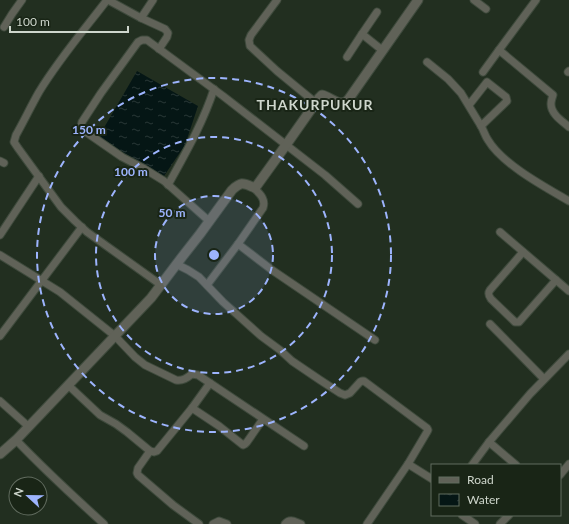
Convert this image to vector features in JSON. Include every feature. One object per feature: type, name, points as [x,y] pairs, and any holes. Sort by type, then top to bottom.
[{"type":"street","points":[[4,27],[22,0]]},
{"type":"street","points":[[159,49],[167,37],[168,33],[165,29],[108,0],[48,78],[16,135],[14,142],[61,207],[82,227],[161,285]]},
{"type":"street","points":[[141,18],[153,0]]},
{"type":"street","points":[[276,0],[251,34],[249,40],[250,46],[277,71],[316,103]]},
{"type":"street","points":[[254,188],[322,95],[342,103],[348,100],[418,0]]},
{"type":"street","points":[[474,0],[486,9]]},
{"type":"street","points":[[483,72],[536,0]]},
{"type":"street","points":[[347,57],[377,12]]},
{"type":"street","points":[[362,34],[382,50]]},
{"type":"street","points":[[209,221],[168,185],[143,168],[122,157],[83,130],[81,126],[82,122],[101,93],[138,42],[142,40],[147,40],[214,89],[325,175],[358,204]]},
{"type":"street","points":[[499,50],[553,95],[550,103],[552,111],[569,127]]},
{"type":"street","points":[[427,62],[448,78],[461,93],[481,126],[488,141],[501,156],[569,202]]},
{"type":"street","points":[[468,105],[487,82],[506,97],[507,101],[481,126]]},
{"type":"street","points":[[168,185],[197,132],[214,89]]},
{"type":"street","points":[[0,235],[39,176]]},
{"type":"street","points":[[0,454],[16,440],[151,298],[232,190],[243,183],[248,184],[264,199],[263,208],[207,285]]},
{"type":"street","points":[[0,336],[82,227]]},
{"type":"street","points":[[500,232],[569,291]]},
{"type":"street","points":[[238,244],[272,270],[375,340]]},
{"type":"street","points":[[524,252],[488,293],[490,299],[515,322],[519,322],[556,280]]},
{"type":"street","points":[[0,255],[42,280],[66,297],[115,336],[145,365],[180,381],[192,374],[195,374],[304,446]]},
{"type":"street","points":[[176,264],[188,270],[207,285],[223,302],[262,336],[292,361],[320,380],[345,395],[350,393],[360,382],[364,381],[427,428],[427,432],[408,464],[367,524]]},
{"type":"street","points":[[490,324],[544,379]]},
{"type":"street","points":[[473,464],[489,442],[530,394],[569,354]]},
{"type":"street","points":[[68,384],[100,415],[116,424],[150,451],[154,452],[157,451],[192,408],[210,383]]},
{"type":"street","points":[[0,401],[28,426]]},
{"type":"street","points":[[192,408],[219,426],[242,445],[247,442],[264,419]]},
{"type":"street","points":[[16,440],[64,488],[104,524]]},
{"type":"street","points":[[489,442],[515,464]]},
{"type":"street","points":[[150,451],[138,468],[138,475],[173,505],[199,524]]},
{"type":"street","points":[[408,464],[431,478]]},
{"type":"street","points":[[561,474],[569,464]]},
{"type":"street","points":[[463,516],[475,524]]},
{"type":"street","points":[[500,524],[508,516]]},
{"type":"street","points":[[285,524],[291,520],[301,524]]},
{"type":"street","points":[[213,524],[219,521],[227,524]]},
{"type":"water","points":[[137,71],[198,106],[185,145],[162,179],[98,138]]},
{"type":"district","name":"THAKURPUKUR","points":[[315,104]]}]
